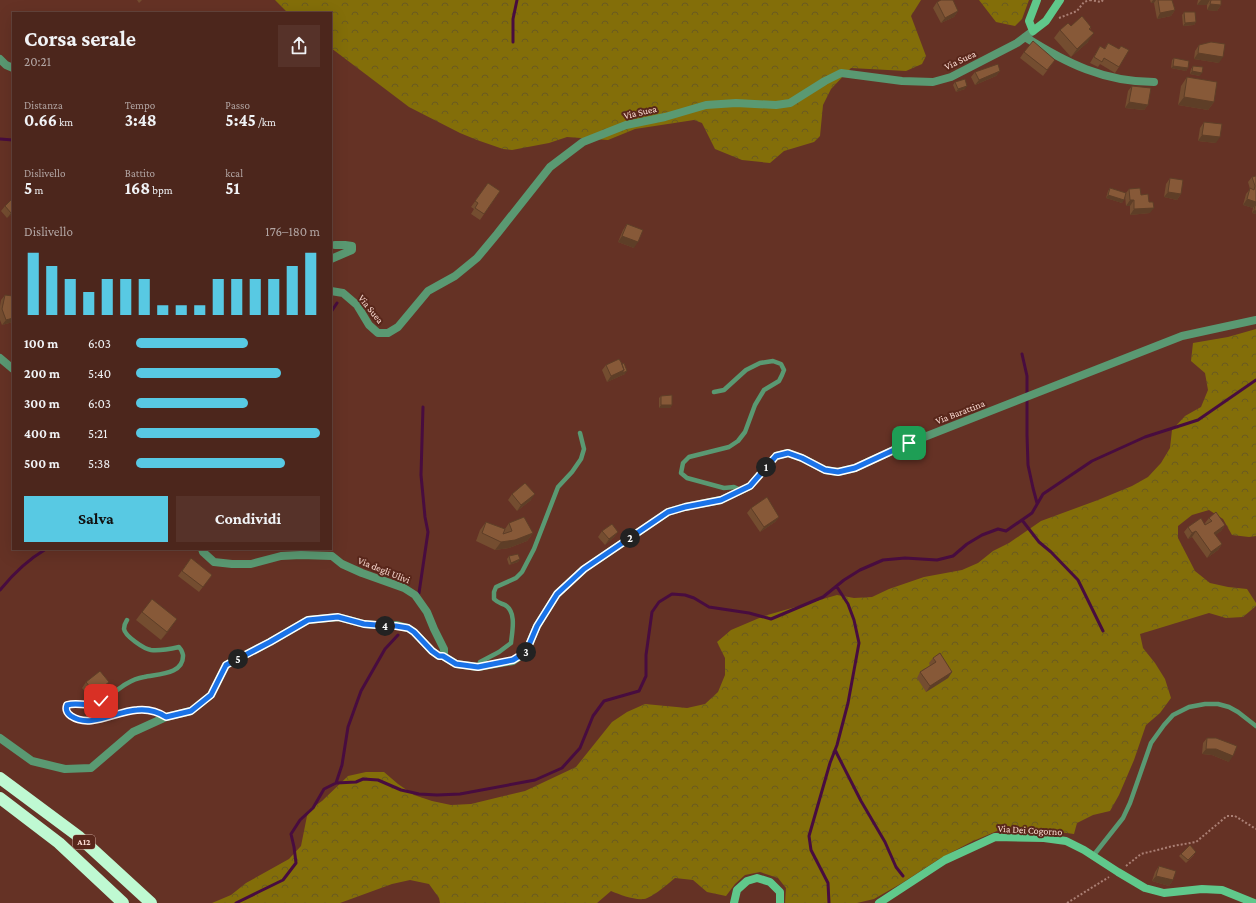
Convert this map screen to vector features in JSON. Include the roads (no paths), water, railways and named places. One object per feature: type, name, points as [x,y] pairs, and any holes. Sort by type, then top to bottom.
[{"type":"highway","name":"A12","points":[[0,778],[78,836],[151,903]]},
{"type":"highway","name":"A12","points":[[2,799],[59,843],[123,903]]},
{"type":"street","points":[[1037,0],[1029,21],[1033,31],[1046,21],[1060,0]]},
{"type":"street","name":"Via Suea","points":[[332,291],[343,293],[357,305],[369,325],[378,333],[388,333],[398,327],[428,291],[455,276],[477,258],[550,168],[583,142],[626,125],[665,117],[706,104],[736,103],[776,105],[790,103],[825,81],[841,73],[902,81],[932,82],[951,77],[1017,43],[1033,31]]},
{"type":"street","points":[[1025,37],[1070,64],[1100,75],[1130,82],[1154,82]]},
{"type":"street","points":[[0,59],[12,67]]},
{"type":"street","points":[[332,259],[352,250],[352,246],[335,245]]},
{"type":"street","name":"Via Barattina","points":[[443,656],[456,664],[478,667],[513,660],[526,652],[537,626],[557,594],[584,569],[668,512],[721,500],[750,486],[776,456],[788,453],[802,458],[825,470],[838,472],[855,468],[909,443],[1182,336],[1256,320]]},
{"type":"street","points":[[0,358],[12,368]]},
{"type":"street","name":"Via degli Ulivi","points":[[202,550],[214,562],[232,564],[251,564],[281,556],[332,556],[342,564],[404,588],[416,595],[427,612],[444,649],[443,656]]},
{"type":"street","points":[[0,738],[32,760],[65,769],[91,768],[133,732],[166,717],[191,711],[211,695],[226,665],[308,620],[338,617],[364,624],[408,628],[414,632],[432,651],[439,656],[443,656]]},
{"type":"street","name":"Via Dei Cogorno","points":[[879,903],[945,860],[995,837],[1044,838],[1066,841],[1084,850],[1145,888],[1164,893],[1202,889],[1222,890],[1254,903]]},
{"type":"street","points":[[734,903],[737,890],[747,881],[757,878],[770,882],[780,892],[780,903]]},
{"type":"lane","points":[[714,392],[724,390],[746,370],[760,363],[773,361],[780,364],[784,370],[779,381],[764,390],[755,405],[745,432],[738,441],[729,447],[689,457],[683,463],[681,472],[687,478],[724,488],[734,487],[742,490]]},
{"type":"lane","points":[[478,667],[480,662],[499,652],[510,643],[512,622],[511,610],[506,605],[497,602],[494,599],[494,592],[496,587],[516,578],[522,572],[534,549],[558,487],[581,459],[584,449],[580,433]]},
{"type":"lane","points":[[127,620],[124,626],[126,633],[136,642],[148,649],[166,650],[179,647],[182,650],[183,656],[180,666],[171,672],[144,677],[127,684],[94,704],[67,705],[67,712],[81,720],[93,720],[140,710],[156,712],[166,717]]},
{"type":"lane","points":[[1093,856],[1123,818],[1130,803],[1151,743],[1173,715],[1189,707],[1204,704],[1218,704],[1229,707],[1238,712],[1256,726]]},
{"type":"waterway","points":[[513,42],[513,19],[517,0]]},
{"type":"waterway","points":[[0,139],[12,140]]},
{"type":"waterway","points":[[332,310],[337,303]]},
{"type":"waterway","points":[[1022,354],[1027,376],[1028,465],[1037,503]]},
{"type":"waterway","points":[[236,903],[283,880],[296,863],[291,834],[300,820],[313,808],[324,789],[336,783],[356,782],[363,779],[378,780],[401,790],[419,794],[460,794],[535,780],[562,768],[580,748],[593,716],[604,701],[639,691],[646,676],[646,655],[652,612],[659,602],[672,594],[685,595],[694,598],[709,607],[749,613],[771,619],[823,597],[844,580],[860,570],[883,560],[905,558],[937,560],[953,556],[967,544],[982,535],[998,529],[1006,531],[1032,513],[1043,494],[1092,461],[1145,437],[1198,420],[1256,380]]},
{"type":"waterway","points":[[419,593],[428,532],[421,475],[423,407]]},
{"type":"waterway","points":[[1022,520],[1039,542],[1051,552],[1078,580],[1103,631]]},
{"type":"waterway","points":[[0,590],[10,578],[33,557],[44,550]]},
{"type":"waterway","points":[[829,903],[828,883],[811,850],[809,836],[830,763],[837,745],[848,703],[859,643],[854,620],[848,604],[837,587]]},
{"type":"waterway","points":[[336,783],[342,765],[348,727],[361,691],[385,649],[398,635]]},
{"type":"waterway","points":[[835,750],[861,801],[885,842],[896,867],[903,876]]}]
